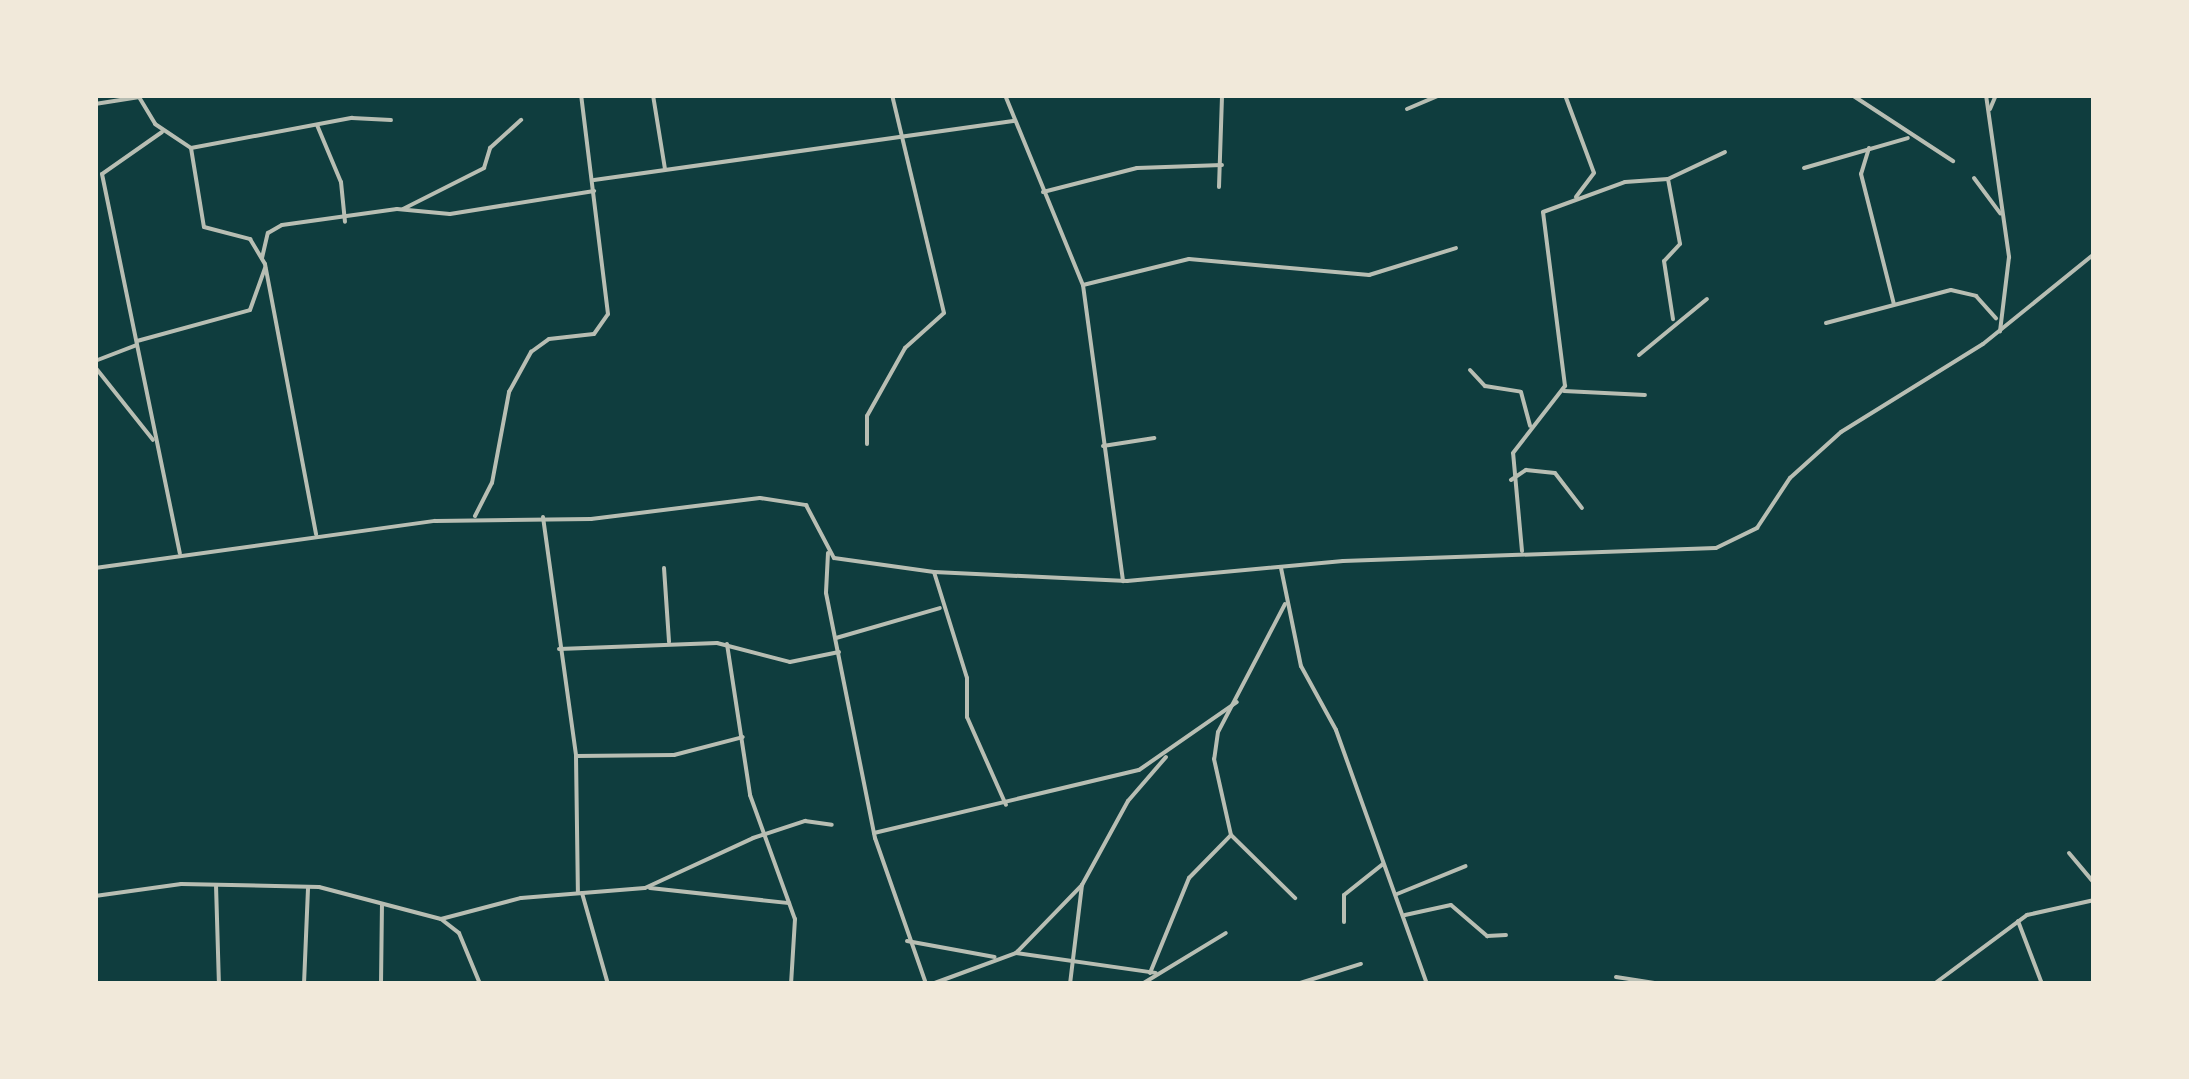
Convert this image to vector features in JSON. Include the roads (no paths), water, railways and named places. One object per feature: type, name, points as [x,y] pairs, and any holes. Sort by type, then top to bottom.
[{"type":"street","points":[[474,518],[492,483],[509,392],[530,352],[605,322],[596,190],[580,95]]},
{"type":"street","points":[[653,95],[666,169]]},
{"type":"street","points":[[867,444],[867,416],[905,348],[944,313],[892,95]]},
{"type":"street","points":[[1005,95],[1083,285],[1124,581]]},
{"type":"street","points":[[1219,188],[1222,95]]},
{"type":"street","points":[[1407,109],[1440,95]]},
{"type":"street","points":[[1564,391],[1541,219],[1574,198],[1594,173],[1565,95]]},
{"type":"street","points":[[1852,95],[1908,138],[1953,161]]},
{"type":"street","points":[[1986,95],[2008,264],[1998,320],[2000,331]]},
{"type":"street","points":[[1988,114],[1996,95]]},
{"type":"street","points":[[95,104],[139,97],[163,132],[191,148],[317,125],[391,120]]},
{"type":"street","points":[[154,442],[95,364],[137,343],[250,310],[274,228],[345,222],[403,210],[481,170],[521,120]]},
{"type":"street","points":[[594,180],[1015,121]]},
{"type":"street","points":[[317,125],[344,192],[345,222]]},
{"type":"street","points":[[163,132],[102,170],[154,442],[180,553]]},
{"type":"street","points":[[1804,168],[1908,138]]},
{"type":"street","points":[[191,148],[204,227],[250,239],[264,260],[316,534]]},
{"type":"street","points":[[1869,148],[1860,174],[1894,304]]},
{"type":"street","points":[[1574,198],[1668,179],[1725,152]]},
{"type":"street","points":[[1043,192],[1137,168],[1222,165]]},
{"type":"street","points":[[1974,178],[2002,217]]},
{"type":"street","points":[[1668,179],[1680,235],[1664,261],[1673,319]]},
{"type":"street","points":[[403,210],[450,214],[596,190]]},
{"type":"street","points":[[1083,285],[1189,260],[1258,259],[1355,277],[1456,248]]},
{"type":"street","points":[[828,553],[934,572],[1124,581],[1522,551],[1735,543],[1822,446],[2000,331],[2094,254]]},
{"type":"street","points":[[1826,323],[1894,304],[1964,291],[1998,320]]},
{"type":"street","points":[[1639,354],[1673,319],[1706,299]]},
{"type":"street","points":[[1470,370],[1486,386],[1521,392],[1530,426]]},
{"type":"street","points":[[1522,551],[1511,480],[1530,426],[1564,391],[1646,394]]},
{"type":"street","points":[[1103,446],[1154,438]]},
{"type":"street","points":[[1511,480],[1526,470],[1555,473],[1582,508]]},
{"type":"street","points":[[95,568],[316,534],[474,518],[543,518],[792,500],[809,509],[828,553],[836,638],[874,833],[908,941],[929,984],[1016,953],[1153,973]]},
{"type":"street","points":[[543,518],[558,649],[576,756],[580,893],[608,984]]},
{"type":"street","points":[[664,568],[668,642]]},
{"type":"street","points":[[1281,568],[1300,666],[1336,730],[1405,915],[1426,984]]},
{"type":"street","points":[[934,572],[940,608],[967,678],[978,753],[1006,805]]},
{"type":"street","points":[[1286,602],[1215,745],[1231,835],[1295,898]]},
{"type":"street","points":[[836,638],[940,608]]},
{"type":"street","points":[[558,649],[668,642],[727,644],[790,662],[839,652]]},
{"type":"street","points":[[727,644],[764,836],[792,904],[791,984]]},
{"type":"street","points":[[1016,953],[1082,885],[1128,801],[1168,754],[1236,702]]},
{"type":"street","points":[[576,756],[674,755],[743,737]]},
{"type":"street","points":[[874,833],[1006,805],[1168,754]]},
{"type":"street","points":[[646,888],[805,821],[832,825]]},
{"type":"street","points":[[1153,973],[1190,878],[1231,835]]},
{"type":"street","points":[[2069,853],[2094,883]]},
{"type":"street","points":[[1344,922],[1344,895],[1383,864]]},
{"type":"street","points":[[1397,894],[1466,866]]},
{"type":"street","points":[[216,885],[220,984]]},
{"type":"street","points":[[95,896],[216,885],[308,887],[440,919],[459,933],[480,984]]},
{"type":"street","points":[[1070,984],[1082,885]]},
{"type":"street","points":[[440,919],[580,893],[646,888],[694,886],[792,904]]},
{"type":"street","points":[[304,984],[308,887]]},
{"type":"street","points":[[1934,984],[2018,921],[2094,900]]},
{"type":"street","points":[[382,904],[382,984]]},
{"type":"street","points":[[1405,915],[1452,905],[1486,936],[1506,936]]},
{"type":"street","points":[[2018,921],[2042,984]]},
{"type":"street","points":[[1142,984],[1153,973],[1226,933]]},
{"type":"street","points":[[908,941],[997,957]]},
{"type":"street","points":[[1297,984],[1361,964]]},
{"type":"street","points":[[1616,978],[1662,984]]}]
